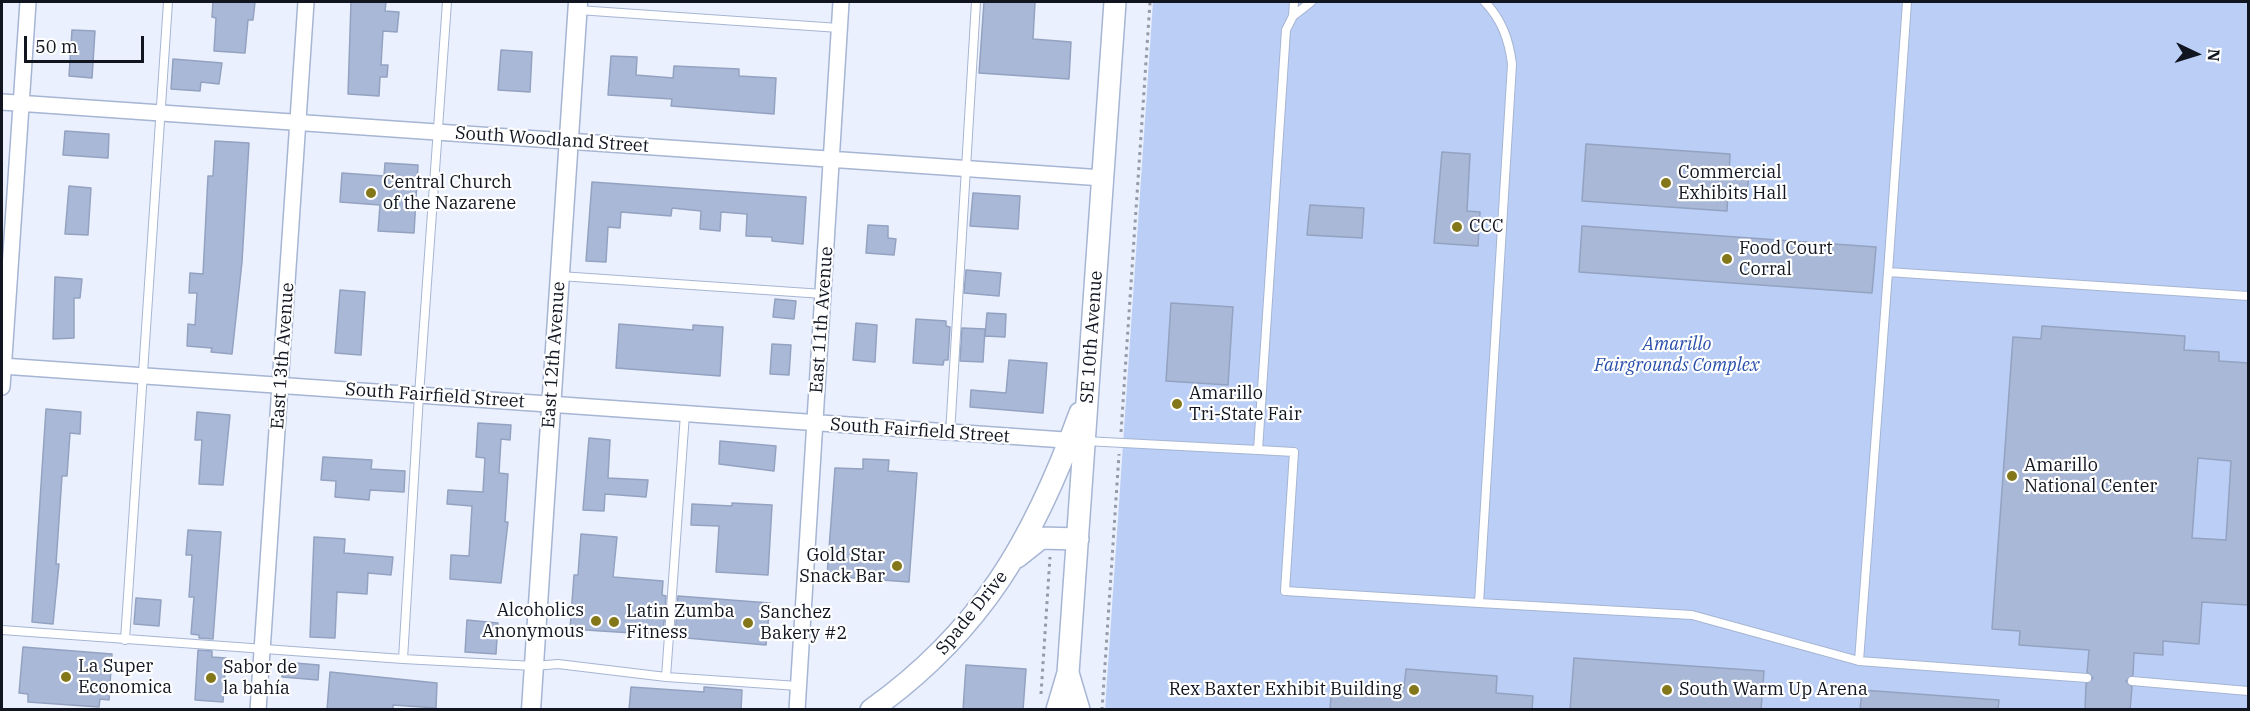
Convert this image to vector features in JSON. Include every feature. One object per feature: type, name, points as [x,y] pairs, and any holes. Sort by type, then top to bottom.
[{"type":"main road","name":"SE 10th Avenue","points":[[1089,390],[1115,2]]},
{"type":"main road","name":"Spade Drive","points":[[871,710],[903,686],[956,638],[1015,560],[1077,441],[1089,390]]},
{"type":"main road","points":[[1077,441],[1077,539],[1068,673],[1079,710]]},
{"type":"main road","name":"Spade Drive","points":[[1015,560],[1041,538],[1077,539]]},
{"type":"main road","points":[[1049,704],[1068,673]]},
{"type":"street","points":[[2,387],[28,2]]},
{"type":"street","name":"East 13th Avenue","points":[[258,710],[306,2]]},
{"type":"street","name":"East 11th Avenue","points":[[797,710],[841,2]]},
{"type":"street","name":"East 12th Avenue","points":[[531,710],[578,6]]},
{"type":"street","name":"South Woodland Street","points":[[2,102],[298,120],[1102,178]]},
{"type":"street","name":"South Fairfield Street","points":[[2,366],[950,434],[1077,441]]},
{"type":"lane","points":[[125,640],[168,2]]},
{"type":"lane","points":[[403,659],[447,2]]},
{"type":"lane","points":[[950,434],[975,2]]},
{"type":"lane","points":[[1258,450],[1286,30],[1293,16],[1294,2]]},
{"type":"lane","points":[[1293,16],[1311,2]]},
{"type":"lane","points":[[1479,603],[1512,64],[1510,44],[1500,20],[1485,2]]},
{"type":"lane","points":[[1859,661],[1907,2]]},
{"type":"lane","points":[[578,6],[839,28]]},
{"type":"lane","points":[[1888,272],[2248,296]]},
{"type":"lane","points":[[559,276],[823,294]]},
{"type":"lane","points":[[666,677],[685,414]]},
{"type":"lane","points":[[1077,441],[1294,452],[1286,591],[1692,615],[1859,661],[2087,678]]},
{"type":"lane","points":[[2,630],[403,659],[534,666],[558,664],[666,677],[798,686]]},
{"type":"lane","points":[[2132,681],[2248,691]]},
{"type":"path","points":[[1102,710],[1150,2]]},
{"type":"path","points":[[1049,704],[1050,549]]},
{"type":"green space","name":"Amarillo Fairgrounds Complex","points":[[1153,2],[2248,2],[2248,709],[1105,710]]},
{"type":"building","points":[[213,2],[255,2],[253,20],[248,20],[245,53],[214,51],[216,18],[212,17]]},
{"type":"building","points":[[351,2],[386,2],[385,11],[399,12],[397,32],[383,31],[381,65],[388,65],[387,77],[380,77],[379,96],[348,94]]},
{"type":"building","points":[[984,2],[1035,2],[1033,39],[1071,42],[1069,79],[979,73]]},
{"type":"building","points":[[72,30],[95,31],[92,78],[69,76]]},
{"type":"building","points":[[501,50],[532,52],[530,92],[498,90]]},
{"type":"building","points":[[611,56],[637,57],[636,75],[673,78],[674,66],[739,69],[739,76],[776,78],[774,114],[671,106],[672,99],[608,95]]},
{"type":"building","points":[[173,59],[222,63],[219,84],[201,82],[200,91],[171,89]]},
{"type":"building","points":[[65,131],[109,134],[108,158],[63,155]]},
{"type":"building","points":[[215,141],[249,143],[242,262],[232,354],[211,352],[212,348],[187,346],[188,324],[195,325],[197,293],[189,293],[190,273],[203,274],[208,176],[213,176]]},
{"type":"building","name":"Commercial Exhibits Hall","points":[[1586,144],[1730,154],[1729,175],[1749,176],[1747,191],[1728,190],[1727,211],[1582,201]]},
{"type":"building","points":[[1442,152],[1470,154],[1467,211],[1480,212],[1478,246],[1434,243]]},
{"type":"building","points":[[385,163],[418,165],[414,233],[378,231],[380,205],[340,202],[342,173],[384,176]]},
{"type":"building","points":[[592,182],[806,197],[803,244],[772,241],[772,237],[746,236],[747,214],[721,212],[720,231],[700,229],[701,211],[672,208],[671,216],[621,212],[620,228],[608,227],[606,262],[586,261]]},
{"type":"building","points":[[69,186],[91,188],[88,235],[65,234]]},
{"type":"building","points":[[973,193],[1020,196],[1018,229],[970,226]]},
{"type":"building","points":[[1310,205],[1364,208],[1362,238],[1307,235]]},
{"type":"building","points":[[868,225],[888,226],[888,238],[896,239],[894,255],[866,253]]},
{"type":"building","name":"Food Court Corral","points":[[1582,226],[1876,247],[1872,293],[1579,272]]},
{"type":"building","points":[[966,270],[1001,273],[999,296],[964,293]]},
{"type":"building","points":[[55,277],[82,279],[80,298],[74,298],[74,338],[53,339]]},
{"type":"building","points":[[340,290],[365,292],[361,355],[335,353]]},
{"type":"building","points":[[775,299],[796,301],[794,319],[773,317]]},
{"type":"building","points":[[1171,303],[1233,307],[1228,385],[1166,381]]},
{"type":"building","points":[[987,313],[1006,314],[1005,337],[985,336]]},
{"type":"building","points":[[916,319],[946,321],[946,326],[950,327],[948,360],[944,360],[943,365],[913,363]]},
{"type":"building","points":[[856,323],[877,325],[875,362],[853,360]]},
{"type":"building","points":[[619,324],[693,330],[693,325],[723,327],[720,376],[616,368]]},
{"type":"building","points":[[2042,326],[2185,336],[2184,350],[2219,352],[2219,361],[2248,363],[2248,605],[2202,602],[2199,644],[2163,641],[2163,655],[2134,653],[2133,675],[2126,681],[2132,687],[2130,710],[2085,710],[2086,684],[2093,678],[2087,672],[2089,650],[2019,645],[2020,631],[1992,629],[2013,337],[2041,339]],"holes":[[[2198,458],[2231,461],[2226,540],[2192,538]]]},
{"type":"building","points":[[962,328],[985,329],[983,362],[960,361]]},
{"type":"building","points":[[772,344],[791,345],[789,375],[770,374]]},
{"type":"building","points":[[1009,360],[1047,363],[1043,413],[970,407],[971,390],[1006,393]]},
{"type":"building","points":[[46,409],[81,412],[80,434],[70,433],[67,476],[62,476],[56,564],[59,564],[53,624],[32,622]]},
{"type":"building","points":[[197,412],[230,415],[223,485],[199,484],[202,440],[195,440]]},
{"type":"building","points":[[478,423],[511,425],[510,440],[501,439],[499,473],[508,474],[505,522],[508,522],[501,583],[450,579],[451,555],[469,556],[472,506],[447,504],[448,490],[483,492],[485,458],[476,457]]},
{"type":"building","points":[[589,438],[610,440],[608,478],[648,480],[646,497],[605,494],[604,511],[583,510]]},
{"type":"building","points":[[720,441],[776,446],[774,471],[719,464]]},
{"type":"building","points":[[323,457],[372,460],[371,469],[405,471],[404,492],[370,490],[369,500],[335,497],[336,481],[321,480]]},
{"type":"building","points":[[863,459],[889,460],[888,471],[917,473],[909,582],[827,576],[835,468],[863,469]]},
{"type":"building","points":[[732,503],[772,505],[768,575],[716,572],[719,526],[691,525],[692,504],[732,506]]},
{"type":"building","points":[[188,530],[221,532],[213,639],[199,638],[199,635],[191,634],[194,597],[189,597],[192,555],[186,555]]},
{"type":"building","points":[[581,534],[617,537],[613,577],[663,581],[662,595],[666,596],[663,635],[570,629],[574,575],[578,575]]},
{"type":"building","points":[[314,537],[345,539],[344,553],[393,557],[391,575],[368,573],[367,594],[337,592],[335,638],[310,637]]},
{"type":"building","points":[[678,596],[770,603],[766,645],[675,637]]},
{"type":"building","points":[[136,598],[161,600],[159,626],[134,624]]},
{"type":"building","points":[[467,620],[498,623],[496,654],[465,652]]},
{"type":"building","points":[[23,647],[112,654],[109,700],[100,699],[99,707],[28,702],[28,694],[19,693]]},
{"type":"building","points":[[198,650],[212,651],[212,657],[226,658],[223,702],[195,700]]},
{"type":"building","name":"South Warm Up Arena","points":[[1574,658],[1764,671],[1761,710],[1570,710]]},
{"type":"building","points":[[283,662],[319,665],[318,680],[282,677]]},
{"type":"building","points":[[966,665],[1026,669],[1023,710],[963,710]]},
{"type":"building","name":"Rex Baxter Exhibit Building","points":[[1406,669],[1497,676],[1496,693],[1533,696],[1532,710],[1330,710],[1332,683],[1404,688]]},
{"type":"building","points":[[330,672],[437,683],[436,708],[393,705],[393,710],[327,710]]},
{"type":"building","points":[[631,687],[704,692],[704,687],[742,690],[741,710],[629,710]]},
{"type":"building","points":[[1862,690],[1999,700],[1998,710],[1860,710]]},
{"type":"place","name":"Commercial Exhibits Hall","points":[[1666,183]]},
{"type":"place","name":"Central Church of the Nazarene","points":[[371,193]]},
{"type":"place","name":"CCC","points":[[1457,227]]},
{"type":"place","name":"Food Court Corral","points":[[1727,259]]},
{"type":"place","name":"Amarillo Tri-State Fair","points":[[1177,404]]},
{"type":"place","name":"Amarillo National Center","points":[[2012,476]]},
{"type":"place","name":"Gold Star Snack Bar","points":[[897,566]]},
{"type":"place","name":"Alcoholics Anonymous","points":[[596,621]]},
{"type":"place","name":"Latin Zumba Fitness","points":[[614,622]]},
{"type":"place","name":"Sanchez Bakery #2","points":[[748,623]]},
{"type":"place","name":"La Super Economica","points":[[66,677]]},
{"type":"place","name":"Sabor de la bahía","points":[[211,678]]},
{"type":"place","name":"Rex Baxter Exhibit Building","points":[[1414,690]]},
{"type":"place","name":"South Warm Up Arena","points":[[1667,690]]}]
